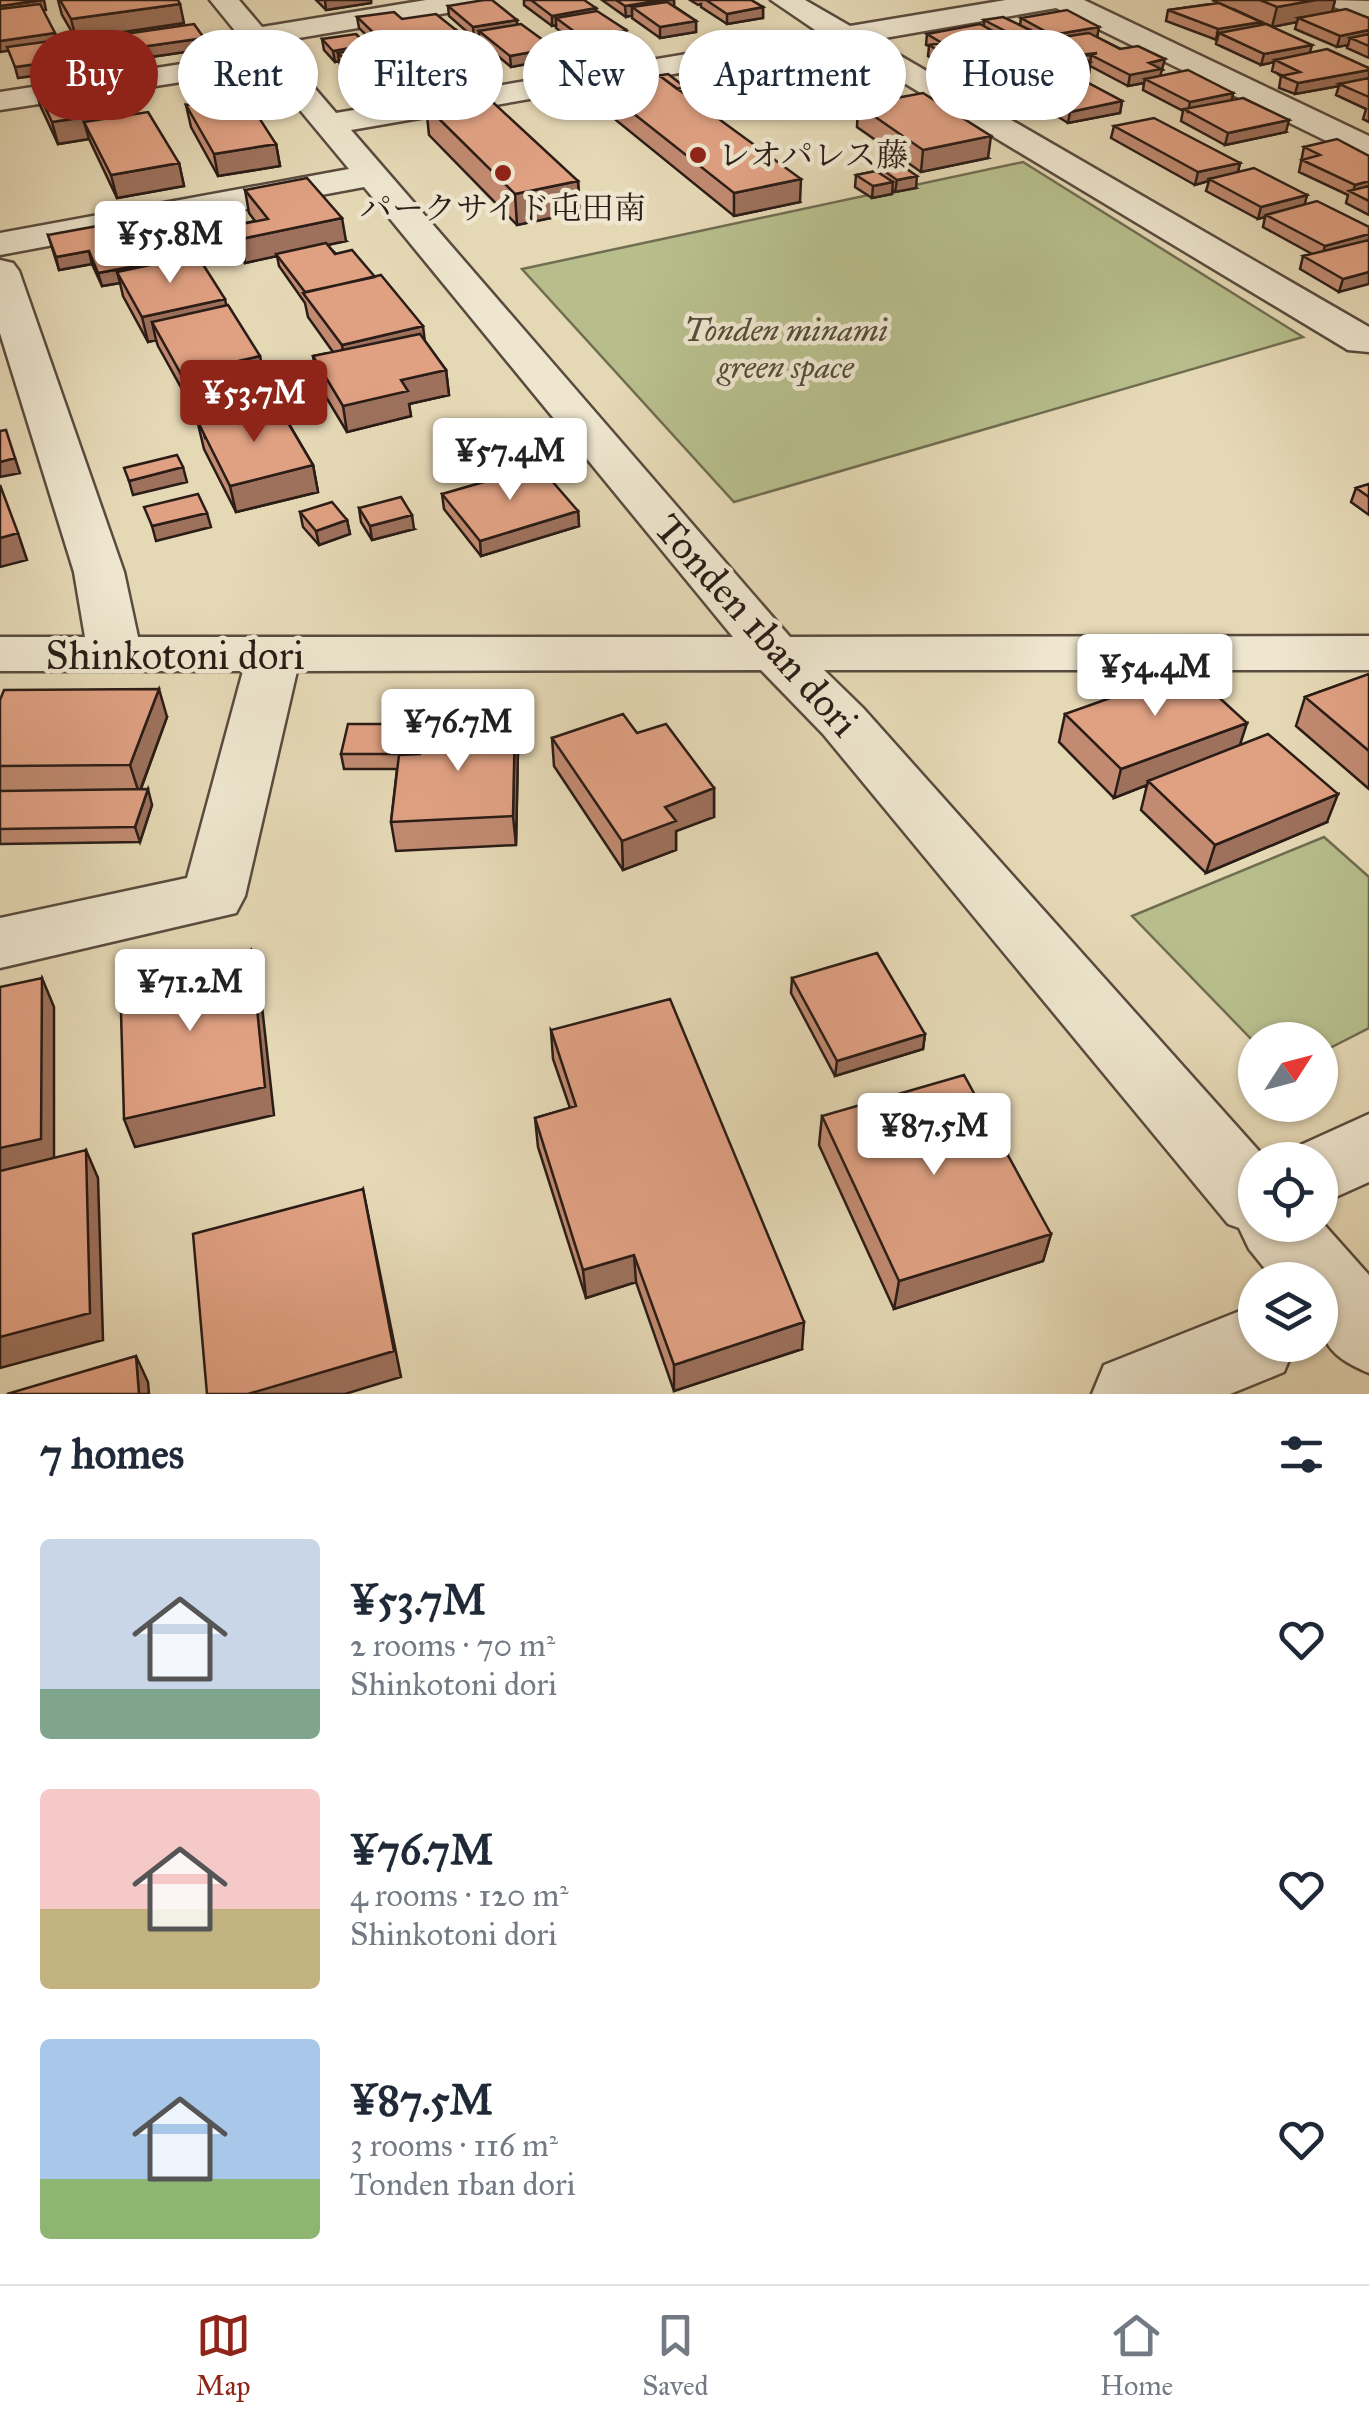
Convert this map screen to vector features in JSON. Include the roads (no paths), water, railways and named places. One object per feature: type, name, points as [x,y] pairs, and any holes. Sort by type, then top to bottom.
[{"type":"street","name":"Tonden 1ban dori","points":[[224,0],[248,30]]},
{"type":"street","points":[[318,36],[476,0]]},
{"type":"street","points":[[785,0],[833,30]]},
{"type":"street","points":[[879,30],[1058,0],[1369,150]]},
{"type":"street","points":[[1341,0],[1369,12]]},
{"type":"street","points":[[327,124],[679,64]]},
{"type":"street","points":[[0,101],[178,65]]},
{"type":"street","points":[[906,73],[1362,341],[1369,339]]},
{"type":"street","name":"Tonden 1ban dori","points":[[318,113],[375,175],[773,652],[843,720],[1238,1180]]},
{"type":"street","points":[[0,244],[375,175]]},
{"type":"street","points":[[0,270],[100,572],[114,654]]},
{"type":"street","name":"Shinkotoni dori","points":[[0,654],[1369,653]]},
{"type":"street","points":[[0,943],[214,896],[274,655]]},
{"type":"street","points":[[1338,1162],[1369,1146]]},
{"type":"street","points":[[1288,1242],[1345,1319]]},
{"type":"street","points":[[1133,1394],[1238,1351]]},
{"type":"place","name":"レオパレス藤","points":[[698,155]]},
{"type":"place","name":"パークサイド屯田南","points":[[503,173]]},
{"type":"park label","name":"Tonden minami green space","points":[[786,348]]}]
